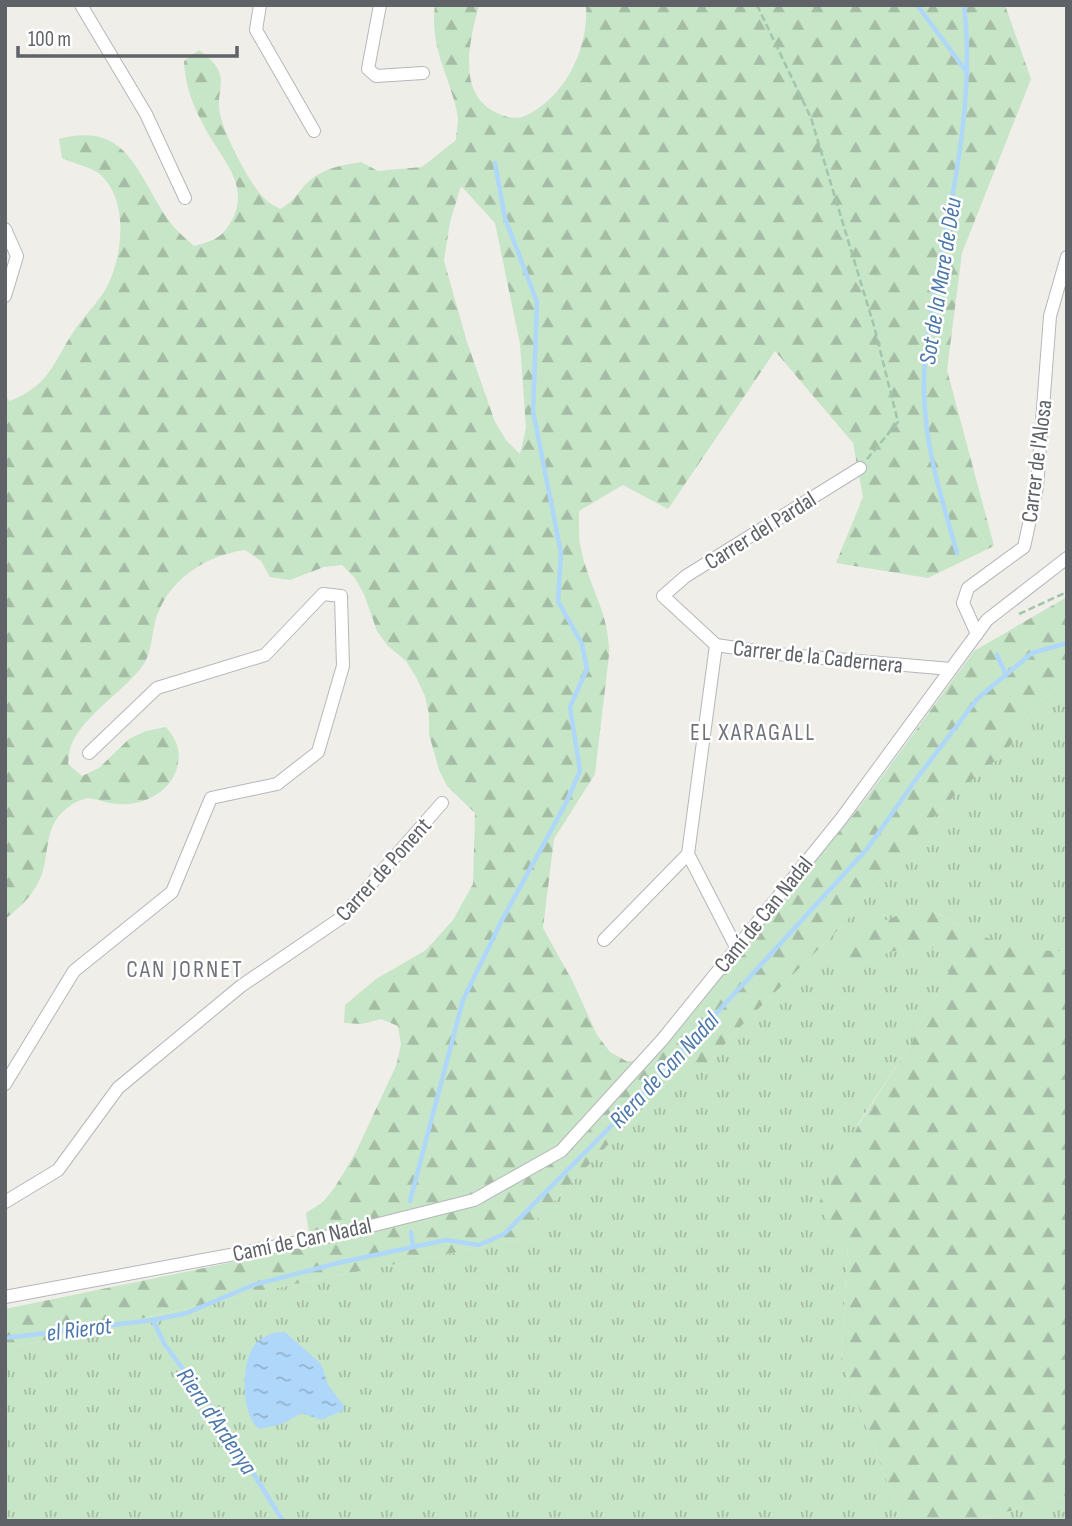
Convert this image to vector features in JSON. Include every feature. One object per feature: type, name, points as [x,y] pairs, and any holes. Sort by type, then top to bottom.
[{"type":"street","points":[[81,5],[146,114],[186,198]]},
{"type":"street","points":[[260,5],[256,30],[314,131]]},
{"type":"street","points":[[380,5],[368,69],[376,76],[423,73]]},
{"type":"street","points":[[5,229],[17,256],[5,296]]},
{"type":"street","name":"Carrer de l'Alosa","points":[[977,634],[962,603],[968,588],[1024,547],[1037,487],[1050,316],[1067,257]]},
{"type":"street","name":"Carrer del Pardal","points":[[663,596],[686,576],[860,468]]},
{"type":"street","name":"Camí de Can Nadal","points":[[5,1297],[331,1236],[474,1200],[561,1151],[662,1040],[841,819],[987,620],[1067,558]]},
{"type":"street","points":[[5,1084],[74,971],[172,892],[211,798],[277,785],[318,752],[344,666],[341,596],[323,594],[265,655],[157,688],[89,754]]},
{"type":"street","name":"Carrer de la Cadernera","points":[[663,596],[716,645],[777,654],[951,669]]},
{"type":"street","points":[[716,645],[688,854],[736,947]]},
{"type":"street","name":"Carrer de Ponent","points":[[5,1202],[58,1170],[118,1088],[241,986],[341,918],[442,803]]},
{"type":"street","points":[[604,940],[688,854]]},
{"type":"path","points":[[757,5],[811,118],[874,326],[898,422],[860,468]]},
{"type":"path","points":[[1014,616],[1067,592]]},
{"type":"green space","points":[[435,5],[479,5],[470,49],[470,78],[483,103],[499,114],[514,118],[525,116],[539,108],[552,97],[572,70],[583,38],[586,5],[1005,5],[1031,79],[962,253],[947,370],[994,546],[928,578],[836,563],[863,497],[853,443],[775,351],[668,509],[623,485],[579,511],[581,549],[603,613],[609,655],[595,774],[554,839],[543,928],[573,982],[597,1035],[610,1052],[628,1062],[649,1057],[673,1034],[859,808],[974,651],[1067,597],[1067,682],[1038,703],[1006,752],[961,789],[919,833],[841,927],[730,1037],[704,1073],[688,1061],[517,1240],[300,1283],[5,1349],[5,1309],[311,1246],[306,1213],[323,1202],[355,1154],[396,1066],[401,1045],[398,1026],[381,1019],[362,1024],[344,1023],[345,1005],[376,979],[426,950],[453,920],[473,884],[475,813],[447,786],[439,770],[429,734],[425,696],[406,661],[388,646],[377,631],[364,594],[355,578],[342,565],[324,567],[290,580],[270,577],[261,561],[245,550],[215,558],[201,565],[168,594],[155,622],[145,663],[95,713],[71,745],[68,764],[82,776],[99,768],[129,739],[146,731],[166,727],[179,753],[176,771],[171,780],[158,794],[140,802],[120,804],[87,798],[66,809],[51,830],[44,867],[36,887],[22,905],[5,919],[5,397],[10,401],[24,394],[34,388],[49,372],[74,331],[104,292],[116,264],[119,247],[119,213],[108,183],[97,172],[62,158],[59,139],[82,135],[100,137],[115,144],[127,154],[176,229],[194,246],[205,243],[218,237],[229,225],[236,211],[237,186],[193,104],[184,61],[199,50],[217,68],[221,83],[219,107],[228,137],[253,185],[266,200],[280,209],[308,182],[326,170],[361,162],[378,171],[422,167],[456,140],[458,118],[438,50]],"holes":[[[461,186],[495,223],[520,344],[526,428],[520,454],[506,440],[495,422],[467,342],[444,261],[450,222]]]},
{"type":"green space","points":[[1067,682],[1067,949],[1034,951],[995,943],[934,912],[923,911],[893,918],[855,939],[853,961],[888,951],[925,947],[949,953],[952,963],[912,1042],[858,1124],[841,1362],[902,1521],[5,1521],[5,1349],[300,1283],[517,1240],[688,1061],[704,1073],[730,1037],[841,927],[919,833],[961,789],[1006,752],[1038,703]]},
{"type":"green space","points":[[924,910],[1010,945],[1043,950],[1067,949],[1067,1495],[975,1521],[902,1521],[841,1362],[848,1244],[817,1207],[859,1124],[912,1042],[952,963],[949,953],[921,947],[843,961],[841,952],[858,937],[890,918]]},
{"type":"green space","points":[[1067,1495],[1067,1521],[975,1521]]},
{"type":"water","points":[[285,1332],[321,1364],[328,1385],[344,1406],[344,1410],[321,1420],[302,1413],[282,1424],[259,1429],[248,1411],[246,1399],[245,1372],[248,1359],[258,1341],[270,1334]]},
{"type":"waterway","points":[[917,5],[966,71]]},
{"type":"waterway","name":"Sot de la Mare de Déu","points":[[957,553],[927,434],[924,374],[962,130],[967,67],[964,5]]},
{"type":"waterway","points":[[410,1201],[463,1000],[580,771],[570,707],[587,669],[582,644],[558,601],[561,553],[533,411],[537,302],[505,218],[495,163]]},
{"type":"waterway","name":"Riera de Can Nadal","points":[[5,1338],[153,1320],[187,1313],[253,1285],[342,1262],[446,1240],[479,1245],[504,1234],[636,1101],[867,849],[978,698],[1032,653],[1067,643]]},
{"type":"waterway","name":"Sot de la Mare de Déu","points":[[997,655],[1006,675]]},
{"type":"waterway","points":[[411,1232],[413,1247]]},
{"type":"waterway","name":"Riera d'Ardenya","points":[[153,1320],[165,1345],[213,1409],[283,1521]]},
{"type":"district","name":"EL XARAGALL","points":[[753,732]]},
{"type":"district","name":"CAN JORNET","points":[[185,969]]},
{"type":"water label","name":"el Rierot","points":[[79,1329]]}]
